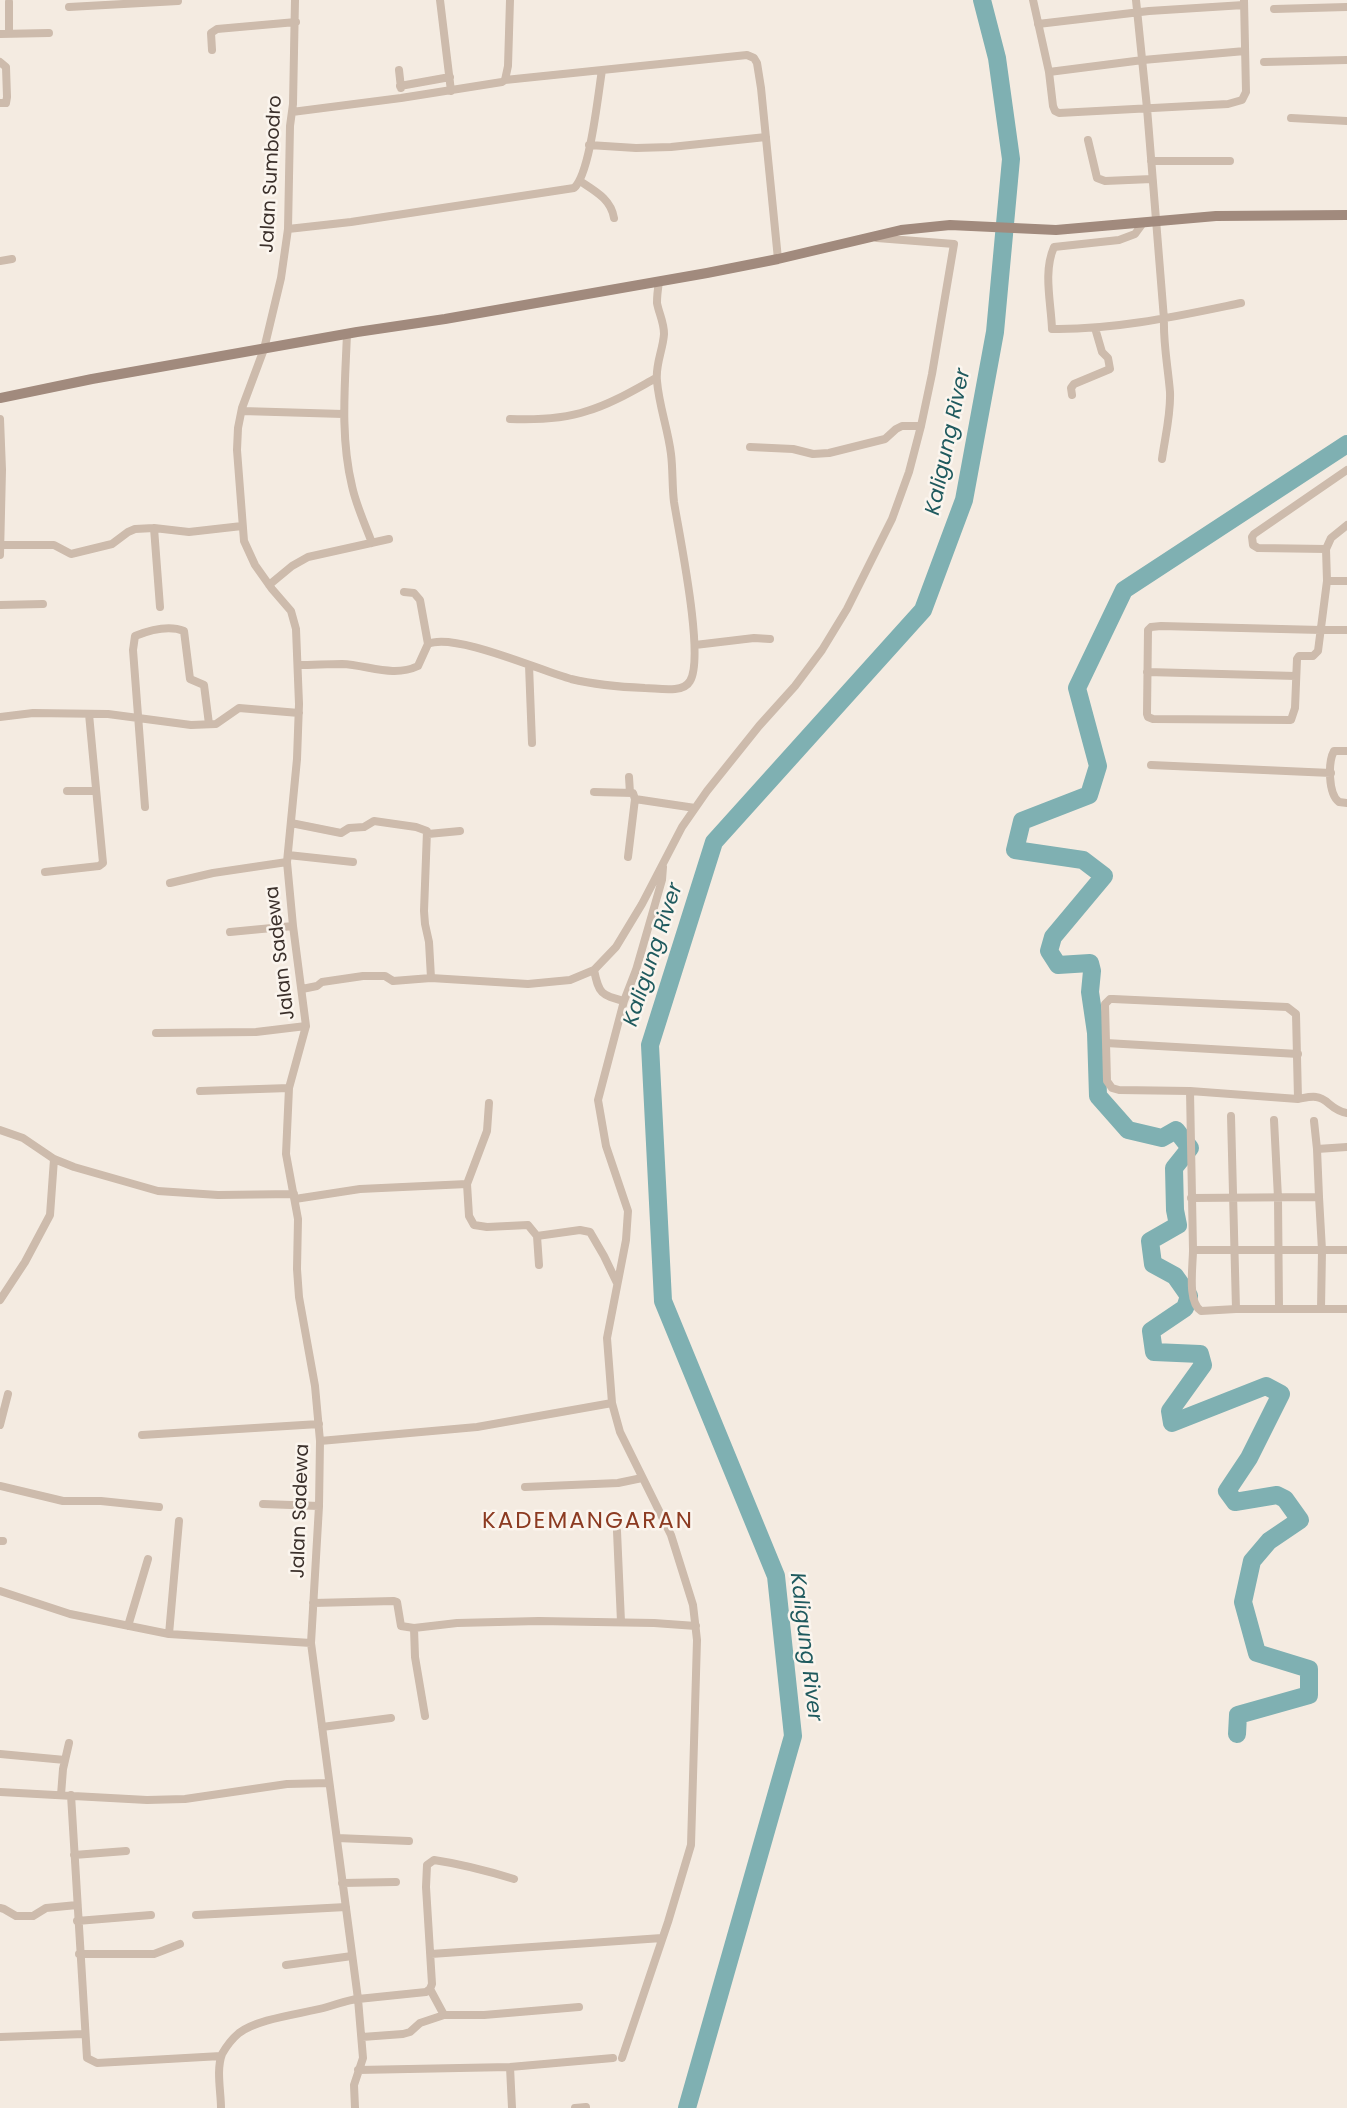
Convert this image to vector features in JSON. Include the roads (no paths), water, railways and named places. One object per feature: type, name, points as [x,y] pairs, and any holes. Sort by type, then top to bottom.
[{"type":"main road","points":[[0,398],[92,379],[263,353],[347,334],[659,282],[778,259],[901,230],[962,225],[1047,230],[1216,216],[1347,215]]},
{"type":"street","name":"Jalan Sumbodro","points":[[263,353],[281,278],[288,229],[295,0]]},
{"type":"street","points":[[440,0],[451,91]]},
{"type":"street","points":[[505,80],[508,66],[510,0]]},
{"type":"street","points":[[1033,0],[1038,24],[1049,72],[1053,106],[1059,113],[1228,104],[1242,100],[1246,92],[1244,3],[1038,24]]},
{"type":"street","points":[[1136,0],[1170,393],[1162,459]]},
{"type":"street","points":[[69,7],[131,1],[178,1]]},
{"type":"street","points":[[9,2],[4,33],[49,33]]},
{"type":"street","points":[[1274,9],[1347,7]]},
{"type":"street","points":[[212,50],[211,33],[217,29],[296,22]]},
{"type":"street","points":[[1049,72],[1245,51]]},
{"type":"street","points":[[292,112],[451,91],[505,80],[751,56],[759,70],[778,259]]},
{"type":"street","points":[[1264,62],[1347,60]]},
{"type":"street","points":[[0,62],[6,67],[7,97],[6,103],[0,103]]},
{"type":"street","points":[[288,229],[574,188],[580,181],[589,145],[602,70]]},
{"type":"street","points":[[399,71],[401,98]]},
{"type":"street","points":[[400,86],[450,77]]},
{"type":"street","points":[[1291,118],[1347,121]]},
{"type":"street","points":[[589,145],[671,147],[766,137]]},
{"type":"street","points":[[1088,140],[1097,178],[1152,179]]},
{"type":"street","points":[[1151,161],[1230,161]]},
{"type":"street","points":[[580,181],[611,205],[614,218]]},
{"type":"street","points":[[1143,223],[1135,234],[1119,240],[1054,247],[1048,272],[1052,329],[1095,328],[1164,319],[1241,303]]},
{"type":"street","points":[[306,988],[322,982],[363,976],[385,976],[393,981],[431,978],[528,984],[570,980],[594,970],[616,947],[695,808],[759,726],[795,686],[829,640],[892,519],[921,426],[954,244],[869,238]]},
{"type":"street","points":[[0,261],[12,259]]},
{"type":"street","points":[[428,644],[441,641],[474,648],[595,684],[672,689],[691,680],[695,645],[692,615],[674,501],[671,452],[656,378],[664,334],[664,324],[657,304],[659,282]]},
{"type":"street","points":[[1072,395],[1071,388],[1074,384],[1110,369],[1095,328]]},
{"type":"street","points":[[347,334],[345,443],[352,487],[372,543]]},
{"type":"street","name":"Jalan Sadewa","points":[[263,353],[242,411],[237,450],[244,541],[248,551],[276,580],[294,619],[305,665],[299,713],[297,824],[291,857],[293,926],[306,988],[306,1027],[289,1088],[286,1154],[300,1197],[297,1269],[299,1297],[319,1424],[328,1441],[319,1506],[311,1643],[329,1783],[343,1838],[346,1907],[362,2037],[363,2058],[354,2085],[355,2108]]},
{"type":"street","points":[[510,418],[569,416],[588,411],[656,378]]},
{"type":"street","points":[[242,411],[344,414]]},
{"type":"street","points":[[0,419],[0,555]]},
{"type":"street","points":[[750,447],[793,449],[813,454],[829,453],[885,439],[902,426],[921,426]]},
{"type":"street","points":[[1326,549],[1258,548],[1253,545],[1252,537],[1347,470]]},
{"type":"street","points":[[1347,525],[1331,538],[1326,549],[1327,582],[1321,630],[1316,654],[1298,657],[1295,708],[1291,720],[1148,717],[1148,630],[1155,626],[1321,630],[1347,630]]},
{"type":"street","points":[[1,545],[54,545],[71,554],[112,544],[135,529],[189,532],[242,526]]},
{"type":"street","points":[[154,528],[160,607]]},
{"type":"street","points":[[1331,538],[1347,537]]},
{"type":"street","points":[[276,580],[308,557],[389,538]]},
{"type":"street","points":[[1327,582],[1347,581]]},
{"type":"street","points":[[305,665],[343,664],[390,671],[403,671],[418,666],[428,644],[420,600],[414,593],[404,592]]},
{"type":"street","points":[[0,605],[43,604]]},
{"type":"street","points":[[145,807],[132,650],[135,636],[150,630],[184,631],[191,680],[205,687],[209,724]]},
{"type":"street","points":[[695,645],[754,638],[770,639]]},
{"type":"street","points":[[529,665],[532,743]]},
{"type":"street","points":[[1147,672],[1296,676]]},
{"type":"street","points":[[0,718],[33,713],[89,714],[209,724],[221,722],[239,708],[299,713]]},
{"type":"street","points":[[45,872],[99,866],[103,863],[89,714]]},
{"type":"street","points":[[1347,751],[1338,750],[1332,754],[1331,773],[1333,796],[1339,802],[1347,803]]},
{"type":"street","points":[[1152,765],[1331,773]]},
{"type":"street","points":[[628,857],[633,796],[629,777]]},
{"type":"street","points":[[67,791],[95,791]]},
{"type":"street","points":[[594,792],[633,796],[695,808]]},
{"type":"street","points":[[297,824],[344,833],[349,828],[364,827],[377,821],[424,829],[428,834],[424,897],[431,978]]},
{"type":"street","points":[[428,834],[460,831]]},
{"type":"street","points":[[170,883],[291,857],[353,862]]},
{"type":"street","points":[[358,2070],[510,2067],[617,2058],[662,1938],[691,1845],[696,1626],[693,1605],[671,1535],[620,1432],[612,1403],[607,1349],[626,1240],[628,1211],[606,1146],[598,1100],[624,1001],[636,970],[662,880],[664,860]]},
{"type":"street","points":[[230,932],[293,926]]},
{"type":"street","points":[[594,970],[601,993],[624,1001]]},
{"type":"street","points":[[1298,1099],[1296,1014],[1287,1007],[1110,999],[1105,1004],[1107,1081],[1112,1088],[1298,1099],[1316,1096],[1322,1098],[1332,1109],[1347,1113]]},
{"type":"street","points":[[156,1033],[256,1032],[306,1027]]},
{"type":"street","points":[[1106,1043],[1298,1054]]},
{"type":"street","points":[[200,1091],[289,1088]]},
{"type":"street","points":[[1190,1091],[1192,1298],[1195,1307],[1200,1311],[1347,1309]]},
{"type":"street","points":[[489,1103],[488,1131],[467,1184],[469,1216],[474,1225],[487,1227],[524,1224],[531,1228],[537,1236],[539,1265]]},
{"type":"street","points":[[1231,1116],[1236,1309]]},
{"type":"street","points":[[1274,1120],[1279,1309]]},
{"type":"street","points":[[1314,1121],[1322,1250],[1321,1308]]},
{"type":"street","points":[[0,1130],[29,1141],[54,1159],[89,1173],[158,1191],[300,1197],[360,1189],[467,1184]]},
{"type":"street","points":[[1317,1149],[1347,1147]]},
{"type":"street","points":[[0,1300],[25,1262],[50,1215],[54,1159]]},
{"type":"street","points":[[1191,1198],[1319,1197]]},
{"type":"street","points":[[537,1236],[580,1230],[590,1233],[617,1283]]},
{"type":"street","points":[[1193,1250],[1347,1250]]},
{"type":"street","points":[[0,1425],[8,1394]]},
{"type":"street","points":[[328,1441],[477,1427],[612,1403]]},
{"type":"street","points":[[142,1435],[319,1424]]},
{"type":"street","points":[[525,1487],[618,1483],[642,1479]]},
{"type":"street","points":[[0,1486],[63,1501],[101,1501],[159,1507]]},
{"type":"street","points":[[263,1504],[319,1506]]},
{"type":"street","points":[[169,1634],[179,1521]]},
{"type":"street","points":[[617,1531],[621,1622]]},
{"type":"street","points":[[128,1626],[148,1559]]},
{"type":"street","points":[[0,1591],[69,1614],[169,1634],[311,1643]]},
{"type":"street","points":[[313,1603],[394,1601],[398,1606],[401,1626],[414,1628],[457,1623],[621,1622],[696,1626]]},
{"type":"street","points":[[414,1628],[415,1657],[425,1716]]},
{"type":"street","points":[[322,1727],[391,1718]]},
{"type":"street","points":[[69,1744],[65,1760],[66,1795],[74,1854],[87,2058],[97,2063],[222,2056]]},
{"type":"street","points":[[0,1754],[65,1760]]},
{"type":"street","points":[[0,1792],[147,1800],[185,1799],[287,1784],[329,1783]]},
{"type":"street","points":[[343,1838],[409,1841]]},
{"type":"street","points":[[74,1854],[126,1851]]},
{"type":"street","points":[[444,2015],[430,1989],[431,1954],[426,1886],[426,1868],[429,1861],[453,1863],[514,1879]]},
{"type":"street","points":[[347,1882],[396,1882]]},
{"type":"street","points":[[0,1908],[16,1916],[33,1916],[46,1908],[76,1905]]},
{"type":"street","points":[[196,1915],[346,1907]]},
{"type":"street","points":[[78,1921],[150,1915]]},
{"type":"street","points":[[431,1954],[662,1938]]},
{"type":"street","points":[[79,1954],[154,1954],[180,1944]]},
{"type":"street","points":[[286,1965],[352,1956]]},
{"type":"street","points":[[221,2108],[222,2056],[232,2040],[249,2028],[343,2001],[419,1993],[430,1989]]},
{"type":"street","points":[[362,2037],[403,2034],[410,2032],[420,2023],[444,2015],[579,2007]]},
{"type":"street","points":[[0,2037],[84,2034]]},
{"type":"street","points":[[510,2067],[512,2108]]},
{"type":"street","points":[[575,2108],[586,2107]]},
{"type":"waterway","name":"Kaligung River","points":[[687,2108],[793,1736],[776,1576],[663,1301],[650,1045],[714,842],[923,610],[964,500],[995,332],[1011,159],[997,58],[982,0]]},
{"type":"waterway","points":[[1237,1734],[1238,1715],[1309,1695],[1309,1669],[1257,1653],[1243,1602],[1252,1561],[1269,1541],[1300,1520],[1285,1499],[1277,1495],[1235,1502],[1227,1491],[1249,1458],[1281,1394],[1266,1386],[1172,1423],[1170,1411],[1203,1365],[1200,1354],[1154,1352],[1151,1331],[1185,1308],[1189,1296],[1175,1276],[1153,1264],[1150,1241],[1178,1225],[1174,1168],[1190,1148],[1176,1130],[1162,1138],[1128,1130],[1098,1096],[1090,963],[1058,965],[1049,951],[1053,937],[1104,876],[1083,860],[1015,850],[1022,821],[1089,795],[1098,766],[1077,688],[1124,590],[1347,444]]},
{"type":"district","name":"KADEMANGARAN","points":[[588,1522]]}]
